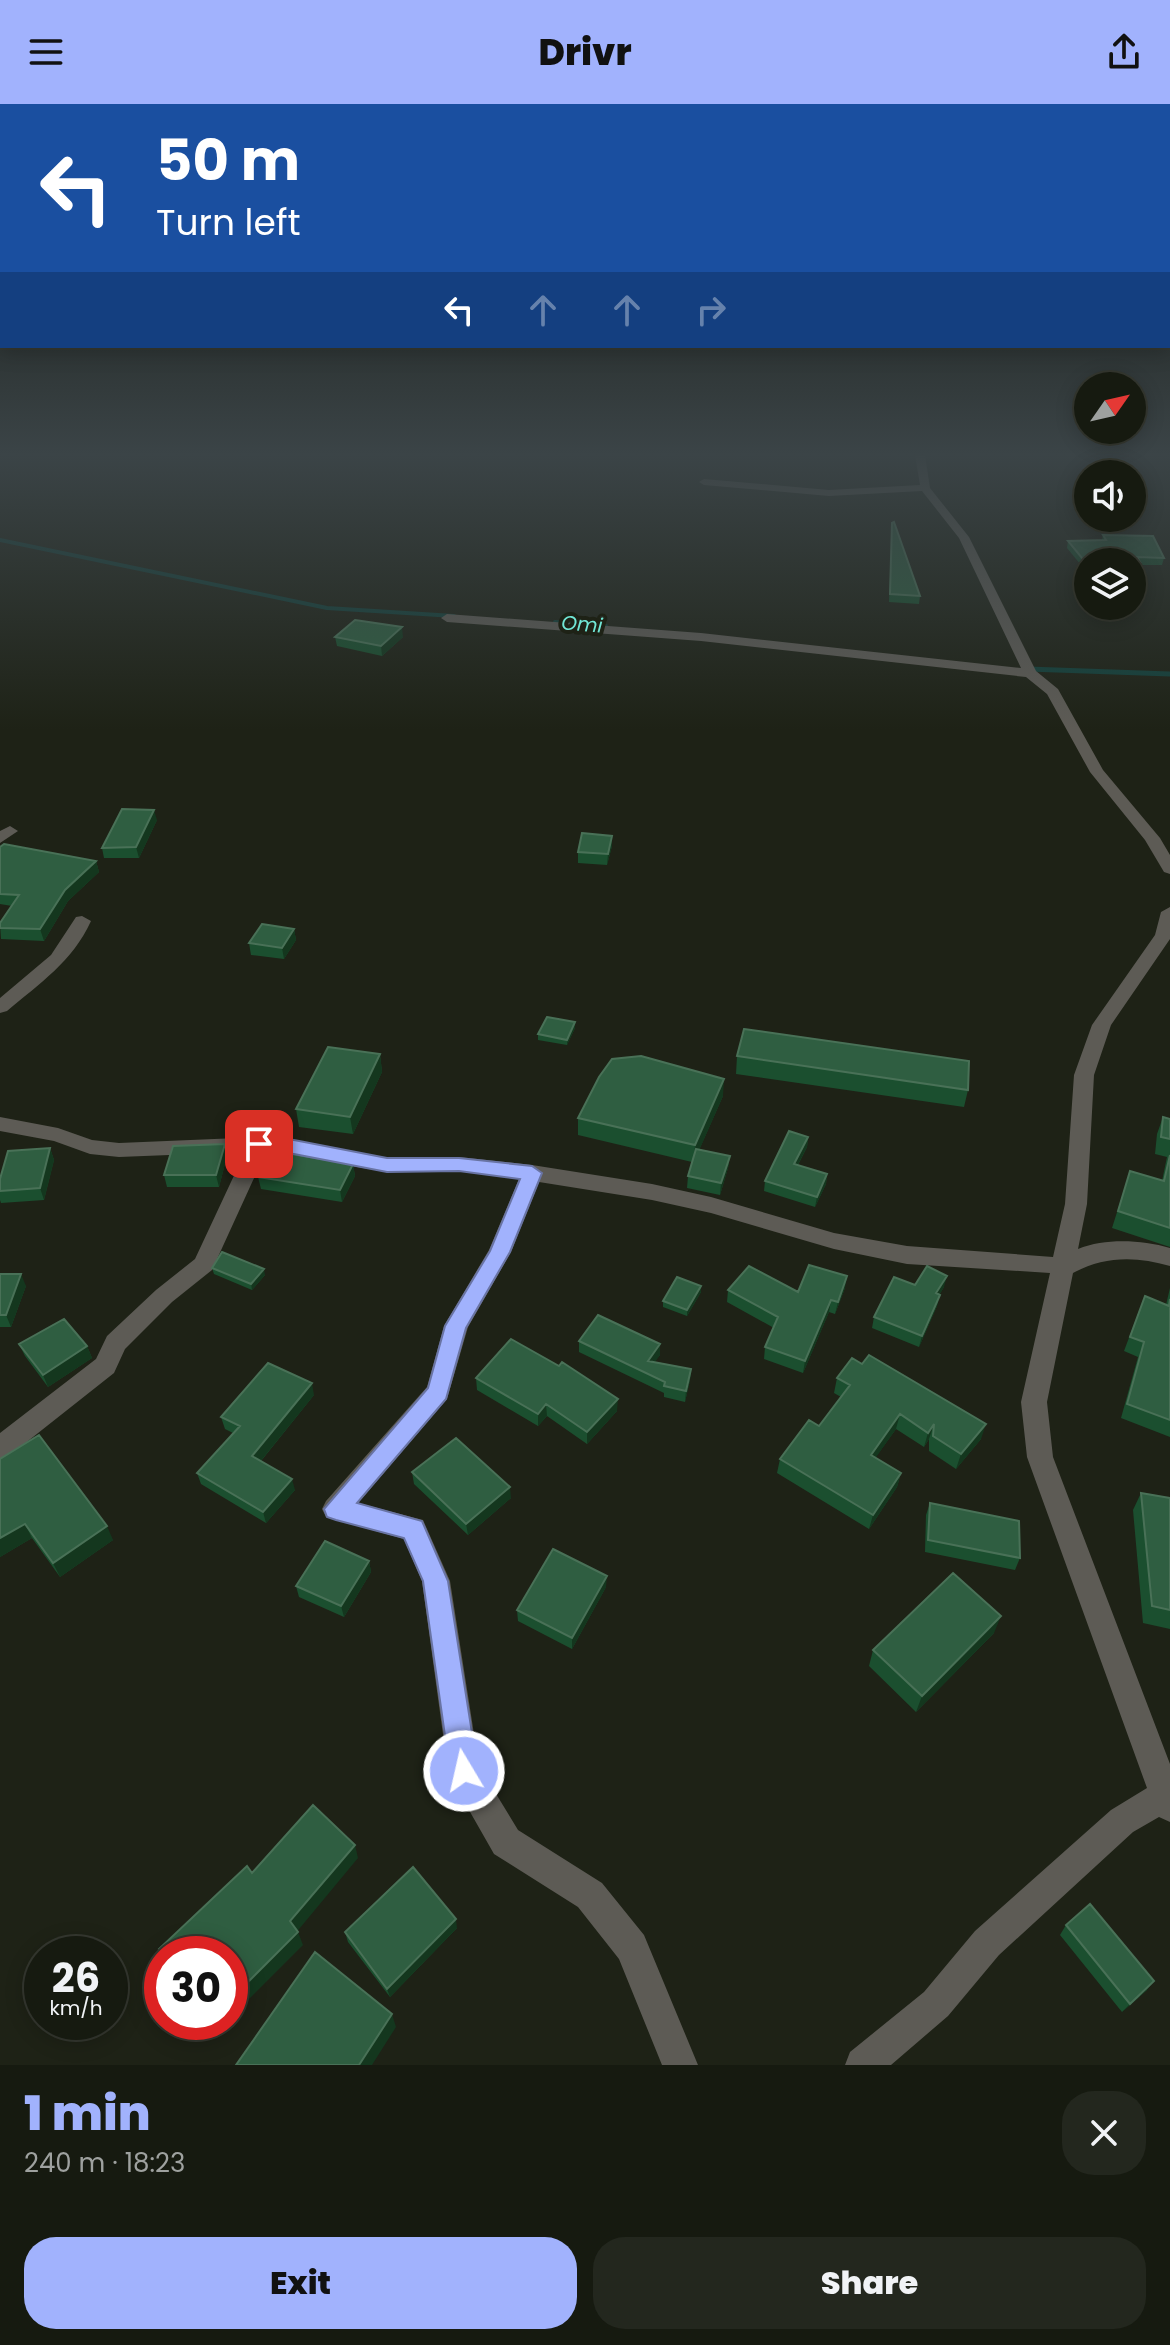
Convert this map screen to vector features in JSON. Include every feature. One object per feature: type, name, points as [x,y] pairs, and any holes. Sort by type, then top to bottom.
[{"type":"street","points":[[969,547],[1030,673],[1053,692],[1097,772],[1152,838],[1170,869]]},
{"type":"street","points":[[447,618],[701,637],[1030,673]]},
{"type":"street","points":[[863,2065],[936,2004],[987,1943],[1122,1821],[1169,1799],[1040,1457],[1034,1402],[1076,1204],[1084,1075],[1102,1025],[1164,935],[1170,912]]},
{"type":"street","points":[[0,1007],[59,959],[71,945],[82,921]]},
{"type":"street","points":[[0,1124],[58,1135],[90,1147],[119,1150],[259,1144],[294,1147],[387,1165],[459,1164],[532,1173],[667,1196],[834,1241],[907,1255],[1025,1261],[1064,1267],[1088,1254],[1122,1250],[1170,1257]]},
{"type":"street","points":[[0,1448],[105,1366],[116,1343],[164,1296],[204,1264],[259,1144]]},
{"type":"street","points":[[532,1173],[500,1252],[456,1326],[438,1392],[336,1509],[413,1529],[436,1581],[464,1771],[506,1842],[590,1895],[632,1947],[680,2065]]},
{"type":"building","points":[[891,547],[903,547],[920,596],[890,594]]},
{"type":"building","points":[[1073,547],[1158,547],[1164,558],[1146,557],[1146,548]]},
{"type":"building","points":[[355,620],[402,627],[381,646],[335,637]]},
{"type":"building","points":[[122,809],[154,810],[136,847],[102,848]]},
{"type":"building","points":[[582,833],[612,836],[608,854],[578,852]]},
{"type":"building","points":[[4,844],[96,861],[65,890],[40,929],[0,928],[0,923],[19,895],[0,894],[0,847]]},
{"type":"building","points":[[262,924],[294,929],[282,948],[249,943]]},
{"type":"building","points":[[547,1017],[575,1022],[567,1040],[538,1034]]},
{"type":"building","points":[[744,1029],[969,1061],[968,1090],[737,1056]]},
{"type":"building","points":[[328,1047],[380,1054],[350,1117],[296,1109]]},
{"type":"building","points":[[641,1056],[724,1079],[695,1145],[578,1118],[612,1059]]},
{"type":"building","points":[[1163,1117],[1170,1119],[1170,1139],[1161,1137]]},
{"type":"building","points":[[789,1131],[808,1137],[794,1164],[827,1174],[817,1197],[765,1181]]},
{"type":"building","points":[[225,1144],[216,1175],[164,1175],[173,1146]]},
{"type":"building","points":[[50,1148],[40,1188],[0,1191],[8,1151]]},
{"type":"building","points":[[696,1149],[730,1156],[721,1183],[688,1176]]},
{"type":"building","points":[[272,1151],[353,1164],[340,1190],[258,1177]]},
{"type":"building","points":[[1170,1155],[1170,1228],[1118,1211],[1130,1171],[1164,1181]]},
{"type":"building","points":[[222,1252],[264,1269],[251,1284],[212,1268]]},
{"type":"building","points":[[809,1265],[847,1276],[838,1302],[831,1300],[805,1361],[765,1347],[778,1317],[728,1290],[749,1266],[798,1292]]},
{"type":"building","points":[[927,1266],[947,1276],[936,1293],[940,1295],[922,1336],[874,1317],[894,1277],[915,1285]]},
{"type":"building","points":[[0,1274],[21,1274],[6,1315],[0,1315]]},
{"type":"building","points":[[677,1277],[701,1286],[687,1310],[663,1301]]},
{"type":"building","points":[[1145,1296],[1169,1306],[1170,1299],[1170,1420],[1127,1404],[1144,1342],[1130,1337]]},
{"type":"building","points":[[598,1315],[660,1344],[648,1361],[691,1369],[686,1391],[664,1386],[665,1382],[579,1341]]},
{"type":"building","points":[[64,1319],[87,1346],[43,1375],[19,1344]]},
{"type":"building","points":[[511,1339],[559,1366],[562,1362],[618,1399],[587,1432],[546,1404],[538,1414],[476,1378]]},
{"type":"building","points":[[869,1355],[986,1424],[961,1454],[933,1436],[934,1424],[928,1433],[900,1414],[871,1455],[901,1473],[873,1515],[780,1459],[809,1420],[819,1426],[850,1385],[837,1378],[852,1358],[862,1364]]},
{"type":"building","points":[[268,1363],[312,1383],[252,1456],[292,1479],[263,1512],[197,1473],[240,1426],[221,1417]]},
{"type":"building","points":[[39,1435],[107,1526],[53,1563],[25,1524],[0,1538],[0,1459]]},
{"type":"building","points":[[456,1438],[510,1487],[466,1524],[412,1472]]},
{"type":"building","points":[[1141,1493],[1170,1498],[1170,1610],[1152,1606]]},
{"type":"building","points":[[930,1503],[1019,1521],[1020,1558],[928,1540]]},
{"type":"building","points":[[325,1541],[369,1561],[341,1606],[296,1586]]},
{"type":"building","points":[[553,1549],[607,1576],[572,1638],[517,1610]]},
{"type":"building","points":[[953,1573],[1001,1616],[922,1696],[873,1650]]},
{"type":"building","points":[[313,1805],[355,1845],[290,1921],[298,1932],[248,1982],[248,1936],[173,1936],[247,1866],[252,1873]]},
{"type":"building","points":[[413,1867],[456,1919],[387,1989],[345,1932]]},
{"type":"building","points":[[1090,1904],[1154,1981],[1130,2004],[1066,1925]]},
{"type":"building","points":[[315,1952],[392,2014],[359,2065],[236,2065]]},
{"type":"waterway","name":"Omi","points":[[31,547],[327,608],[454,616]]},
{"type":"waterway","name":"Omi","points":[[555,622],[606,626]]},
{"type":"waterway","name":"Omi","points":[[1028,669],[1170,674]]},
{"type":"route","points":[[259,1144],[294,1147],[387,1165],[425,1167],[459,1164],[532,1173],[500,1252],[456,1326],[438,1392],[336,1509],[413,1529],[436,1581],[464,1771]]}]
